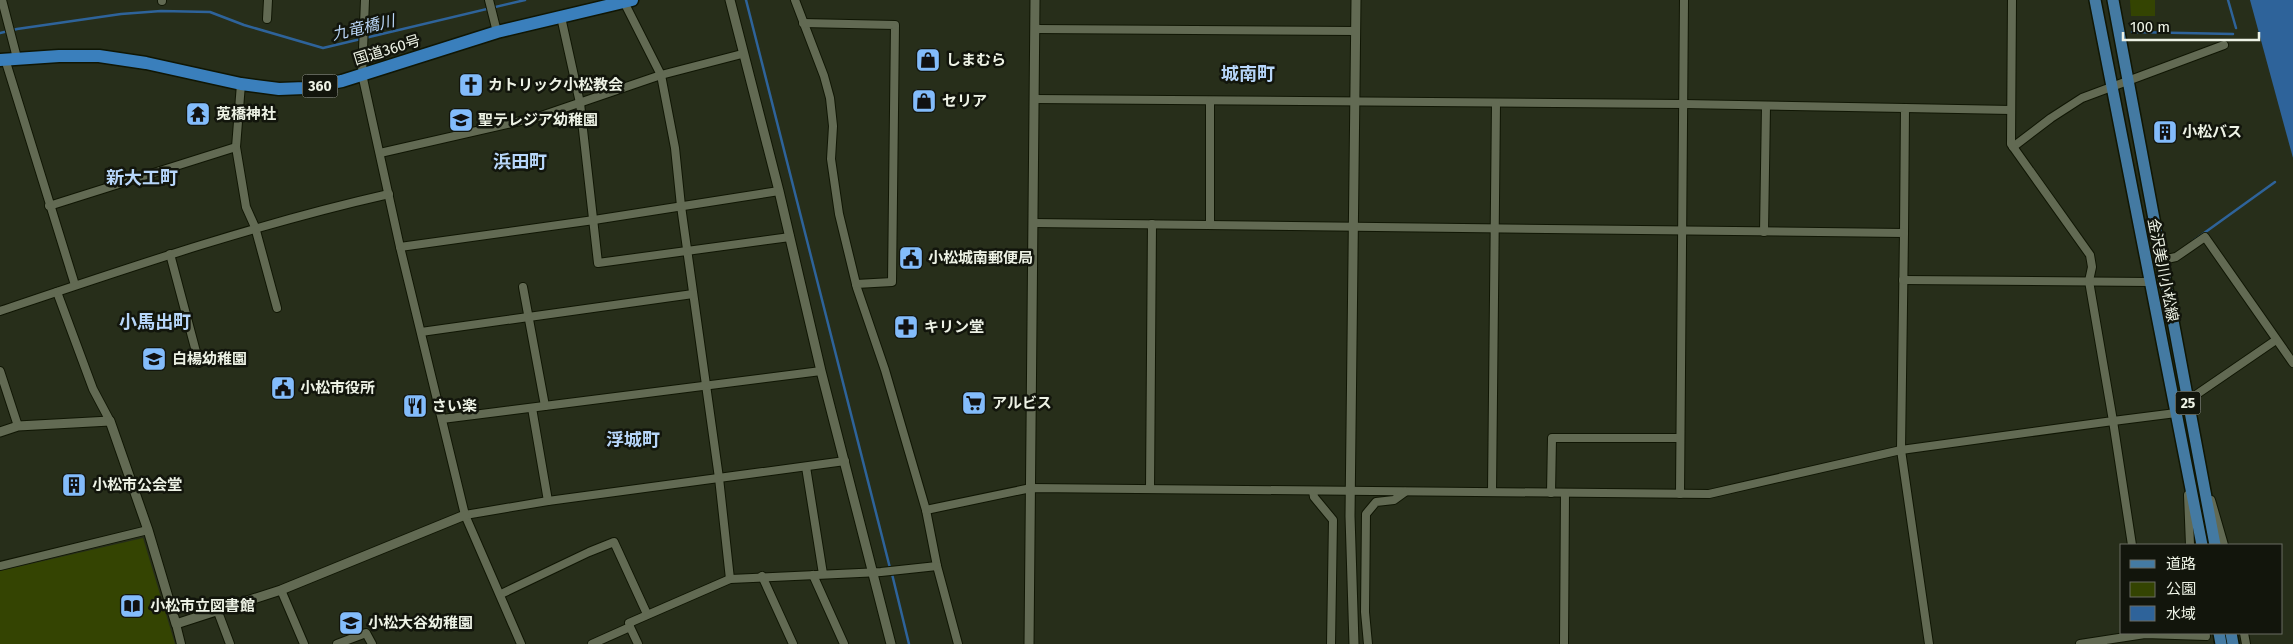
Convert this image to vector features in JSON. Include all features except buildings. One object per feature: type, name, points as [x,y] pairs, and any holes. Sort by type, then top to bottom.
[{"type":"highway","name":"国道360号","points":[[7,59],[99,56],[146,63],[240,84],[279,89],[305,88],[342,81],[497,32],[628,1]]},
{"type":"main road","name":"金沢美川小松線","points":[[2095,0],[2202,544]]},
{"type":"main road","name":"金沢美川小松線","points":[[2113,0],[2215,544]]},
{"type":"street","points":[[2,0],[12,39],[7,59],[49,206],[75,285]]},
{"type":"street","points":[[267,19],[268,0]]},
{"type":"street","points":[[365,0],[362,74],[400,247],[465,515],[501,594],[521,644]]},
{"type":"street","points":[[730,0],[742,54],[779,191],[820,371],[877,572],[891,644]]},
{"type":"street","points":[[795,0],[824,76],[830,98],[833,126],[831,159],[839,214],[856,284],[885,370],[926,510],[937,566],[958,644]]},
{"type":"street","points":[[1029,644],[1035,0]]},
{"type":"street","points":[[1354,644],[1350,516],[1352,491],[1356,0]]},
{"type":"street","points":[[1680,494],[1684,0]]},
{"type":"street","points":[[2012,0],[2011,144],[2090,255],[2092,267],[2089,281],[2114,421],[2132,544]]},
{"type":"street","points":[[489,1],[497,32]]},
{"type":"street","points":[[628,1],[661,75],[675,148],[687,252],[719,478],[730,579]]},
{"type":"street","points":[[562,17],[580,102],[598,263],[790,237]]},
{"type":"street","points":[[803,23],[895,25],[892,282],[856,284]]},
{"type":"street","points":[[1035,29],[1356,31]]},
{"type":"street","points":[[2013,147],[2051,118],[2082,98],[2224,45]]},
{"type":"street","points":[[380,153],[510,125],[661,75],[742,54]]},
{"type":"street","points":[[240,84],[236,148],[246,207],[255,227],[277,308]]},
{"type":"street","points":[[1034,99],[1683,104],[2011,110]]},
{"type":"street","points":[[1210,101],[1210,225]]},
{"type":"street","points":[[1492,492],[1496,103]]},
{"type":"street","points":[[1764,232],[1766,106]]},
{"type":"street","points":[[1905,108],[1901,450],[1929,644]]},
{"type":"street","points":[[49,206],[236,148]]},
{"type":"street","points":[[400,247],[593,220],[779,191]]},
{"type":"street","points":[[0,311],[255,227],[388,194]]},
{"type":"street","points":[[1033,223],[1904,233]]},
{"type":"street","points":[[1150,489],[1152,224]]},
{"type":"street","points":[[2162,260],[2176,257],[2205,237],[2293,364]]},
{"type":"street","points":[[170,254],[199,363]]},
{"type":"street","points":[[1903,280],[2149,282]]},
{"type":"street","points":[[523,287],[545,406]]},
{"type":"street","points":[[57,292],[92,388],[110,421],[148,530],[181,644]]},
{"type":"street","points":[[421,332],[693,294]]},
{"type":"street","points":[[2187,401],[2276,340]]},
{"type":"street","points":[[0,371],[18,426]]},
{"type":"street","points":[[442,419],[820,371]]},
{"type":"street","points":[[532,408],[548,501]]},
{"type":"street","points":[[926,510],[1031,488],[1709,494],[1901,450],[2176,413]]},
{"type":"street","points":[[0,432],[18,426],[110,421]]},
{"type":"street","points":[[1551,493],[1552,438],[1680,438]]},
{"type":"street","points":[[176,624],[218,612],[281,590],[465,515],[548,501],[845,461]]},
{"type":"street","points":[[806,466],[822,574]]},
{"type":"street","points":[[2201,467],[2224,544]]},
{"type":"street","points":[[2187,469],[2190,544]]},
{"type":"street","points":[[1313,491],[1314,497],[1333,520],[1331,644]]},
{"type":"street","points":[[1368,644],[1365,612],[1366,514],[1376,502],[1394,500],[1406,492]]},
{"type":"street","points":[[1564,644],[1565,493]]},
{"type":"street","points":[[0,566],[148,530]]},
{"type":"street","points":[[501,594],[614,542],[646,614]]},
{"type":"street","points":[[638,644],[630,623],[646,614],[730,579],[877,572],[937,566]]},
{"type":"street","points":[[813,575],[844,644]]},
{"type":"street","points":[[762,576],[793,644]]},
{"type":"street","points":[[281,590],[304,644]]},
{"type":"street","points":[[218,612],[230,644]]},
{"type":"street","points":[[592,644],[630,627]]},
{"type":"street","points":[[337,644],[366,633],[372,644]]},
{"type":"street","points":[[2080,644],[2145,634],[2206,637]]},
{"type":"green space","points":[[2130,0],[2155,0],[2155,16],[2131,16]]},
{"type":"green space","points":[[143,538],[175,644],[0,644],[0,571]]},
{"type":"water","points":[[2250,0],[2293,0],[2293,158]]},
{"type":"waterway","name":"九竜橋川","points":[[0,33],[121,14],[161,11],[210,12],[244,25],[323,48],[525,0]]},
{"type":"waterway","points":[[746,0],[890,568]]},
{"type":"waterway","points":[[2228,0],[2236,28]]},
{"type":"waterway","points":[[2132,32],[2233,34]]},
{"type":"waterway","points":[[2193,241],[2275,182]]},
{"type":"waterway","points":[[892,574],[909,644]]},
{"type":"place","name":"しまむら","points":[[928,60]]},
{"type":"place","name":"カトリック小松教会","points":[[471,85]]},
{"type":"place","name":"セリア","points":[[924,101]]},
{"type":"place","name":"莵橋神社","points":[[198,114]]},
{"type":"place","name":"聖テレジア幼稚園","points":[[461,120]]},
{"type":"place","name":"小松バス","points":[[2165,132]]},
{"type":"place","name":"小松城南郵便局","points":[[911,258]]},
{"type":"place","name":"キリン堂","points":[[906,327]]},
{"type":"place","name":"白楊幼稚園","points":[[154,359]]},
{"type":"place","name":"小松市役所","points":[[283,388]]},
{"type":"place","name":"アルビス","points":[[974,403]]},
{"type":"place","name":"さい楽","points":[[415,406]]},
{"type":"place","name":"小松市公会堂","points":[[74,485]]},
{"type":"place","name":"小松市立図書館","points":[[132,606]]},
{"type":"place","name":"小松大谷幼稚園","points":[[351,623]]},
{"type":"district","name":"城南町","points":[[1248,74]]},
{"type":"district","name":"浜田町","points":[[520,162]]},
{"type":"district","name":"新大工町","points":[[142,178]]},
{"type":"district","name":"小馬出町","points":[[155,322]]},
{"type":"district","name":"浮城町","points":[[633,440]]}]
